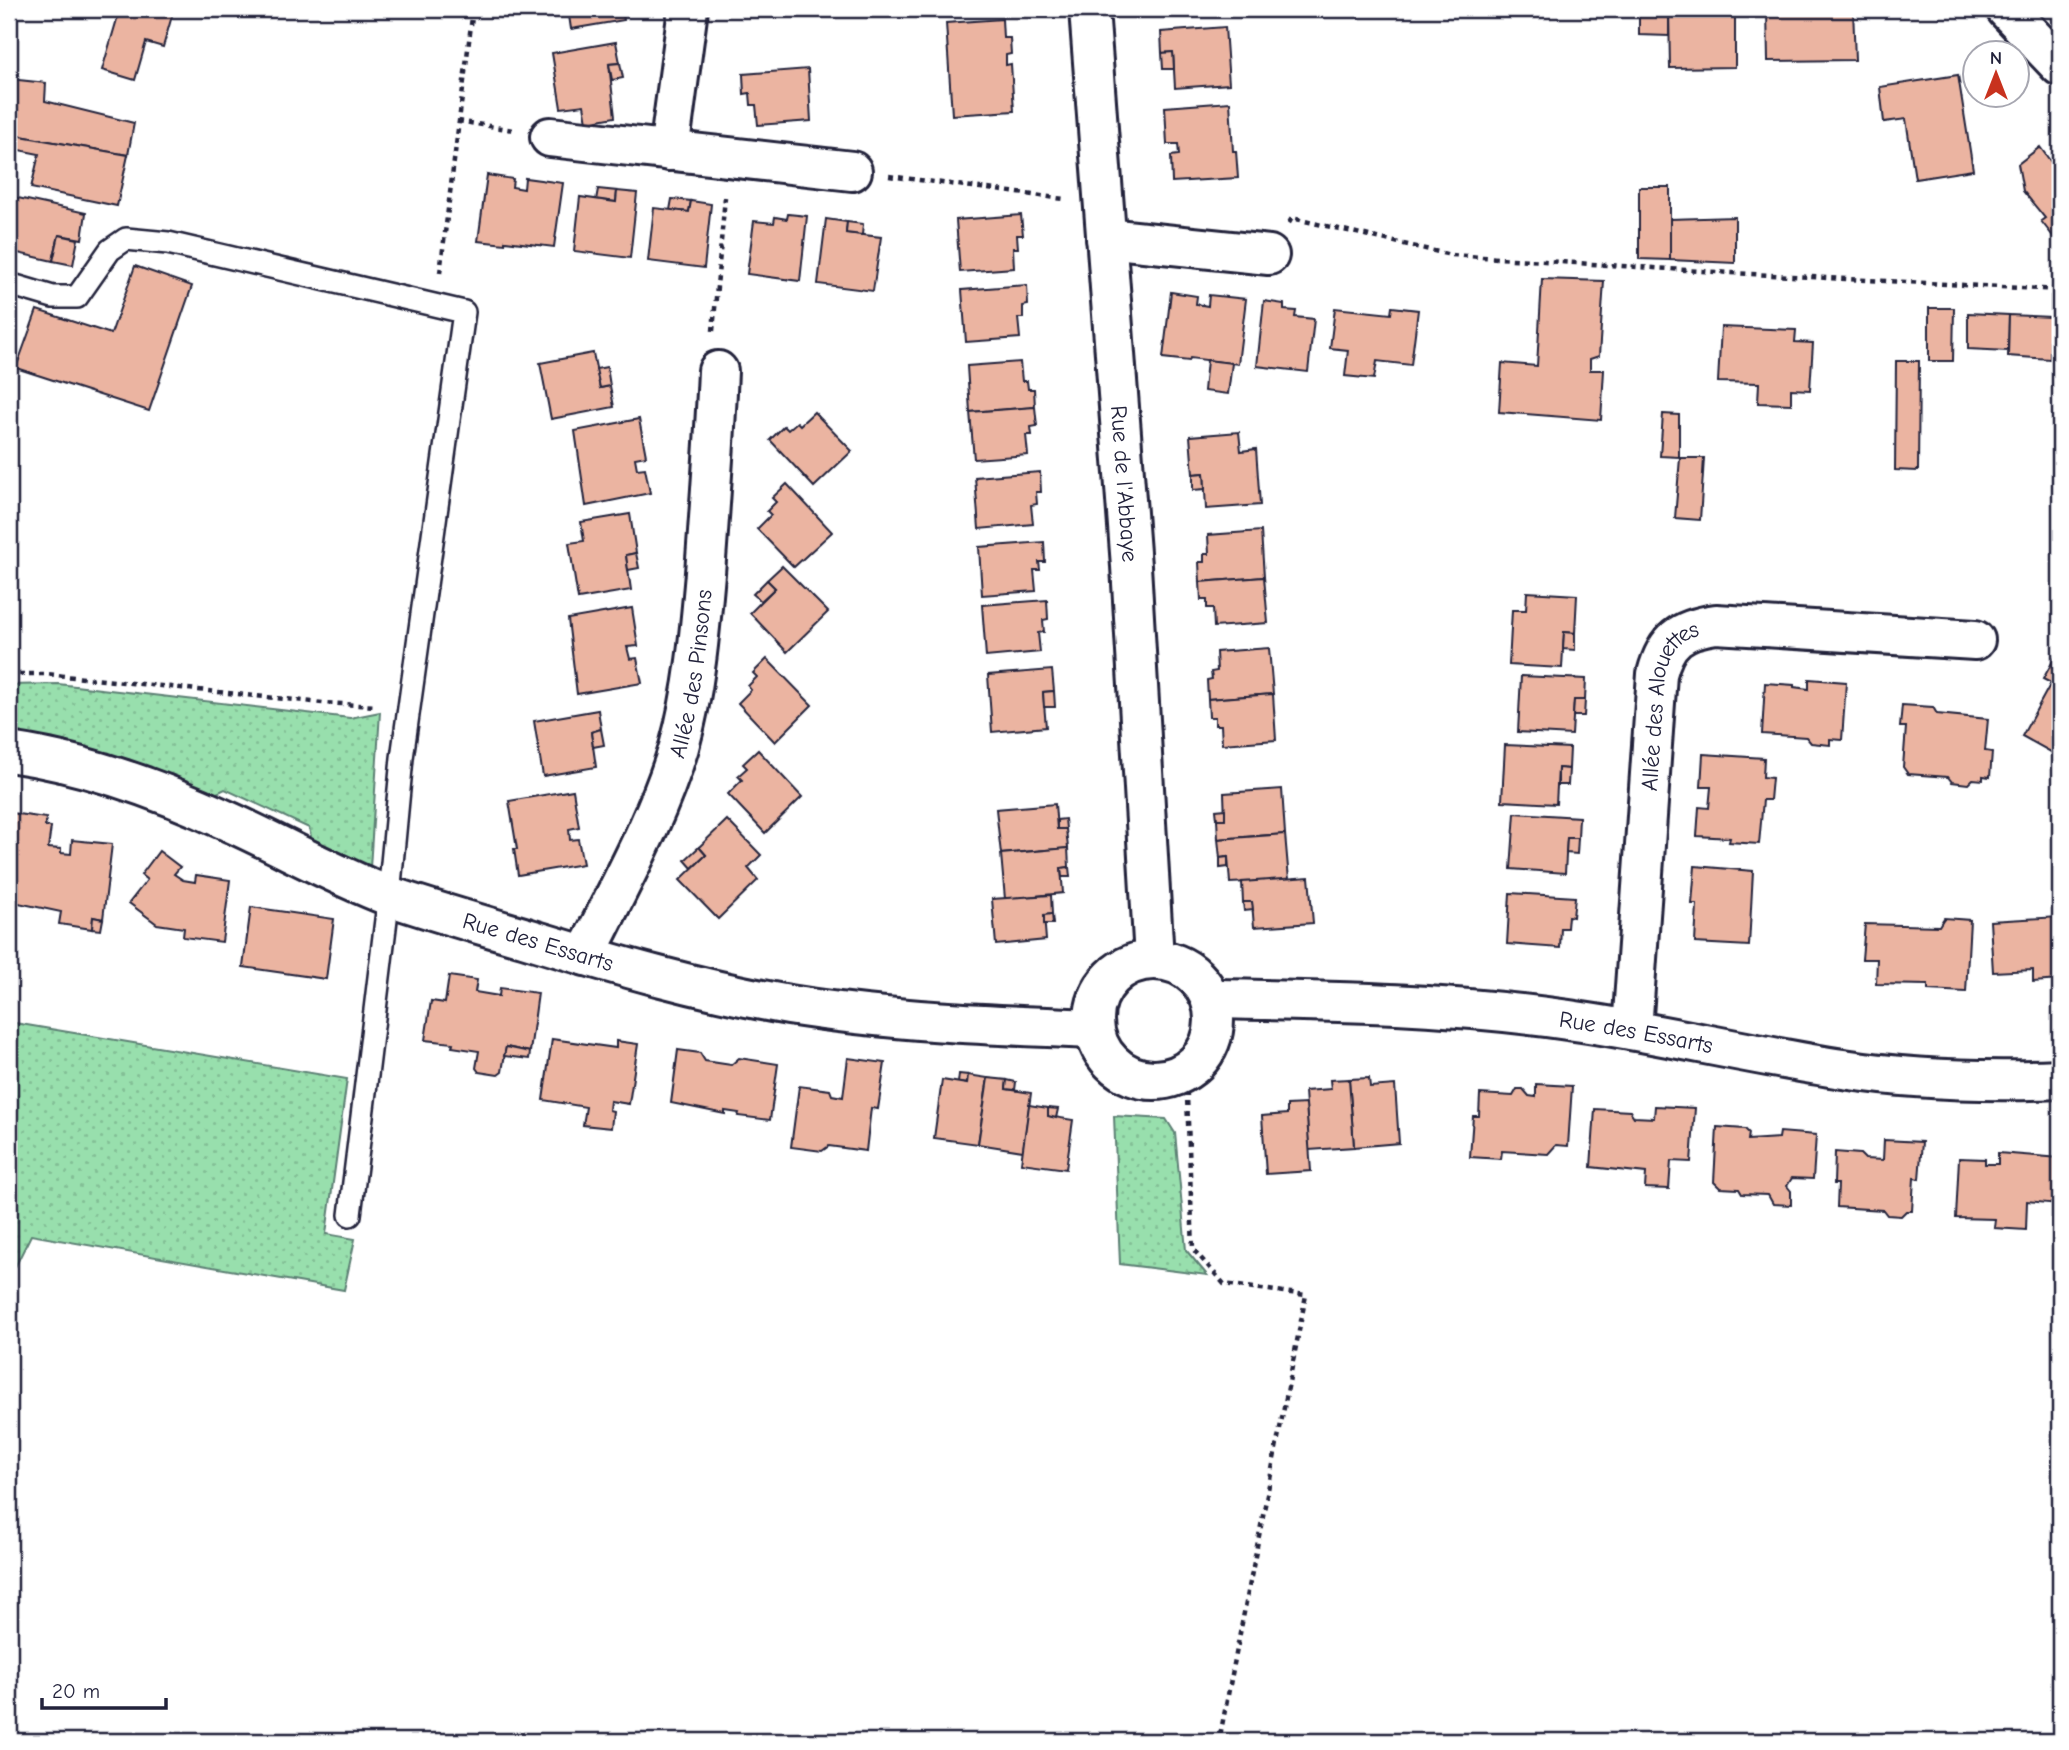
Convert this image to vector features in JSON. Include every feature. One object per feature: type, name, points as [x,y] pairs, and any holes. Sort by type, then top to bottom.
[{"type":"street","points":[[668,151],[688,9]]},
{"type":"street","name":"Rue de l'Abbaye","points":[[1089,9],[1131,566],[1154,959]]},
{"type":"street","points":[[2006,9],[2060,66]]},
{"type":"street","points":[[550,137],[852,171]]},
{"type":"street","points":[[1105,221],[1269,255]]},
{"type":"street","name":"Allée des Pinsons","points":[[585,956],[655,809],[679,747],[694,680],[703,599],[718,371]]},
{"type":"street","name":"Allée des Alouettes","points":[[1632,1030],[1657,674],[1661,657],[1671,642],[1682,632],[1716,624],[1975,640]]},
{"type":"street","name":"Rue des Essarts","points":[[9,752],[94,770],[156,790],[389,895],[585,956],[789,1005],[897,1018],[1094,1029]]},
{"type":"street","points":[[1154,959],[1172,962],[1189,970],[1211,999],[1214,1019],[1211,1040],[1201,1058],[1177,1076],[1147,1080],[1128,1074],[1105,1056],[1094,1029],[1096,1003],[1108,980],[1129,965],[1154,959]]},
{"type":"street","name":"Rue des Essarts","points":[[1211,999],[1416,1004],[1535,1015],[1887,1074],[1972,1080],[2060,1079]]},
{"type":"lane","points":[[9,284],[53,297],[77,297],[110,250],[126,239],[168,243],[464,312],[402,758],[389,895],[350,1215]]},
{"type":"path","points":[[464,312],[439,288],[473,9]]},
{"type":"path","points":[[458,121],[550,137]]},
{"type":"path","points":[[718,371],[712,341],[729,158]]},
{"type":"path","points":[[852,171],[1105,221]]},
{"type":"path","points":[[1269,255],[1292,218],[1451,255],[2060,290]]},
{"type":"path","points":[[9,674],[46,674],[323,703],[374,706],[411,701]]},
{"type":"path","points":[[1186,1071],[1194,1249],[1224,1284],[1306,1295],[1219,1741]]},
{"type":"green space","points":[[58,684],[350,718],[380,712],[370,868],[312,841],[309,828],[225,789],[213,795],[9,737],[9,685]]},
{"type":"green space","points":[[9,1022],[347,1079],[326,1234],[355,1239],[344,1290],[31,1235],[13,1271],[9,1290]]},
{"type":"green space","points":[[1114,1116],[1166,1119],[1175,1133],[1186,1250],[1207,1275],[1120,1264]]},
{"type":"building","points":[[120,9],[174,9],[163,47],[146,42],[135,80],[102,70]]},
{"type":"building","points":[[568,9],[622,9],[624,20],[571,29]]},
{"type":"building","points":[[1171,9],[1225,9],[1225,10],[1171,13]]},
{"type":"building","points":[[1639,9],[1669,9],[1669,36],[1639,35]]},
{"type":"building","points":[[1669,9],[1735,9],[1735,67],[1670,68]]},
{"type":"building","points":[[1767,9],[1853,9],[1855,60],[1768,61]]},
{"type":"building","points":[[1002,19],[1003,38],[1010,38],[1011,54],[1006,55],[1006,65],[1011,64],[1014,111],[952,115],[946,23]]},
{"type":"building","points":[[1225,27],[1229,84],[1175,88],[1173,52],[1162,53],[1161,32]]},
{"type":"building","points":[[616,42],[620,63],[609,64],[615,117],[587,122],[584,105],[561,108],[552,53]]},
{"type":"building","points":[[1173,52],[1174,69],[1163,69],[1162,53]]},
{"type":"building","points":[[620,63],[623,78],[612,80],[609,64]]},
{"type":"building","points":[[808,69],[811,121],[758,125],[756,105],[751,105],[750,93],[744,94],[743,74]]},
{"type":"building","points":[[1958,75],[1960,108],[1963,108],[1973,170],[1915,179],[1906,119],[1884,122],[1880,87]]},
{"type":"building","points":[[9,79],[46,83],[45,101],[134,123],[128,155],[9,134]]},
{"type":"building","points":[[1230,102],[1233,151],[1236,151],[1238,178],[1172,182],[1171,156],[1179,155],[1178,144],[1167,144],[1165,107]]},
{"type":"building","points":[[9,134],[128,155],[117,206],[31,188],[39,154],[9,148]]},
{"type":"building","points":[[2040,147],[2054,166],[2060,161],[2059,244],[2041,221],[2045,218],[2023,191],[2018,164]]},
{"type":"building","points":[[487,175],[513,179],[512,187],[524,189],[525,178],[563,183],[554,247],[505,241],[505,244],[478,241]]},
{"type":"building","points":[[1639,187],[1670,187],[1670,260],[1639,259]]},
{"type":"building","points":[[598,189],[617,191],[616,202],[596,200]]},
{"type":"building","points":[[617,191],[637,193],[630,258],[574,251],[580,197],[616,202]]},
{"type":"building","points":[[9,196],[86,213],[82,239],[59,235],[53,261],[9,251]]},
{"type":"building","points":[[672,199],[691,201],[689,212],[670,210]]},
{"type":"building","points":[[691,201],[711,204],[704,268],[648,261],[654,208],[689,212]]},
{"type":"building","points":[[788,214],[807,216],[800,281],[747,274],[754,221],[774,223],[775,217],[787,219]]},
{"type":"building","points":[[1021,215],[1023,235],[1017,235],[1018,248],[1013,248],[1014,268],[960,272],[956,220]]},
{"type":"building","points":[[1735,217],[1735,263],[1670,260],[1670,219]]},
{"type":"building","points":[[826,219],[847,222],[846,233],[881,237],[873,291],[818,284]]},
{"type":"building","points":[[847,222],[863,224],[862,235],[846,233]]},
{"type":"building","points":[[59,235],[78,239],[73,265],[53,261]]},
{"type":"building","points":[[135,266],[192,286],[149,411],[16,368],[37,310],[111,334]]},
{"type":"building","points":[[1542,279],[1604,281],[1599,356],[1590,359],[1590,370],[1604,370],[1601,420],[1499,412],[1502,363],[1537,366]]},
{"type":"building","points":[[1027,285],[1028,305],[1023,306],[1023,318],[1018,318],[1020,338],[966,342],[962,290]]},
{"type":"building","points":[[1171,292],[1197,296],[1196,304],[1208,306],[1209,295],[1246,299],[1238,364],[1190,358],[1189,361],[1163,358]]},
{"type":"building","points":[[2051,296],[2060,297],[2060,322],[2051,321]]},
{"type":"building","points":[[1264,301],[1284,304],[1284,310],[1296,311],[1295,317],[1314,319],[1308,372],[1257,366]]},
{"type":"building","points":[[1392,307],[1418,310],[1411,365],[1377,361],[1374,379],[1345,376],[1348,350],[1330,348],[1335,308],[1391,314]]},
{"type":"building","points":[[1929,308],[1954,308],[1953,361],[1929,361]]},
{"type":"building","points":[[1968,313],[2009,315],[2008,351],[1968,349]]},
{"type":"building","points":[[2009,315],[2051,317],[2050,359],[2008,356]]},
{"type":"building","points":[[2051,321],[2060,322],[2060,360],[2050,359]]},
{"type":"building","points":[[1721,327],[1796,330],[1795,342],[1813,343],[1810,390],[1791,389],[1791,404],[1758,403],[1759,383],[1718,382]]},
{"type":"building","points":[[593,353],[600,388],[610,386],[614,407],[551,419],[540,363]]},
{"type":"building","points":[[1207,360],[1232,363],[1228,394],[1204,391]]},
{"type":"building","points":[[1896,361],[1919,361],[1918,471],[1895,470]]},
{"type":"building","points":[[1020,362],[1022,381],[1027,381],[1028,389],[1034,389],[1035,407],[970,412],[967,366]]},
{"type":"building","points":[[607,367],[610,386],[600,388],[596,369]]},
{"type":"building","points":[[1035,407],[1037,426],[1031,427],[1032,435],[1026,435],[1028,455],[974,459],[970,412]]},
{"type":"building","points":[[814,412],[852,451],[814,487],[770,440],[784,426],[788,430],[797,422],[800,425]]},
{"type":"building","points":[[1663,414],[1679,415],[1679,457],[1660,456]]},
{"type":"building","points":[[639,419],[646,456],[635,458],[637,469],[645,468],[650,493],[586,506],[575,431]]},
{"type":"building","points":[[1239,432],[1241,451],[1256,449],[1260,505],[1206,509],[1204,473],[1193,474],[1190,436]]},
{"type":"building","points":[[1680,458],[1704,458],[1700,520],[1675,518]]},
{"type":"building","points":[[1040,472],[1041,492],[1036,492],[1037,504],[1031,505],[1033,524],[979,529],[975,477]]},
{"type":"building","points":[[1204,473],[1205,489],[1193,490],[1193,474]]},
{"type":"building","points":[[787,484],[832,532],[794,567],[757,529],[771,515],[767,511],[776,502],[772,498]]},
{"type":"building","points":[[630,514],[636,553],[626,555],[631,590],[578,599],[569,543],[584,541],[581,522]]},
{"type":"building","points":[[1261,531],[1264,577],[1200,582],[1199,562],[1204,562],[1204,554],[1209,554],[1208,535]]},
{"type":"building","points":[[1044,542],[1045,562],[1039,562],[1040,570],[1034,570],[1036,591],[982,595],[979,547]]},
{"type":"building","points":[[636,553],[639,568],[628,570],[626,555]]},
{"type":"building","points":[[782,566],[828,612],[787,652],[750,613],[775,588],[767,580]]},
{"type":"building","points":[[1264,577],[1268,623],[1214,627],[1213,608],[1207,608],[1207,600],[1201,600],[1200,582]]},
{"type":"building","points":[[767,580],[775,588],[761,601],[753,594]]},
{"type":"building","points":[[1527,592],[1577,595],[1575,633],[1564,632],[1562,668],[1509,665],[1512,610],[1526,610]]},
{"type":"building","points":[[1047,600],[1048,619],[1043,620],[1044,632],[1038,633],[1040,652],[986,657],[982,605]]},
{"type":"building","points":[[632,608],[638,646],[627,647],[630,659],[637,658],[642,683],[577,694],[568,619]]},
{"type":"building","points":[[1564,632],[1575,633],[1575,650],[1563,649]]},
{"type":"building","points":[[1269,648],[1273,694],[1208,699],[1207,680],[1212,679],[1211,672],[1217,671],[1216,652]]},
{"type":"building","points":[[2060,648],[2060,757],[2022,736],[2051,683],[2043,679]]},
{"type":"building","points":[[767,659],[812,705],[775,742],[738,703],[751,690],[748,686],[757,677],[753,673]]},
{"type":"building","points":[[1052,670],[1054,691],[1043,692],[1046,727],[992,732],[988,675]]},
{"type":"building","points":[[1521,676],[1586,679],[1585,700],[1574,700],[1572,735],[1518,732]]},
{"type":"building","points":[[1809,679],[1846,682],[1842,740],[1830,739],[1830,745],[1811,743],[1806,737],[1762,734],[1765,683],[1809,689]]},
{"type":"building","points":[[1054,691],[1055,707],[1044,707],[1043,692]]},
{"type":"building","points":[[1273,694],[1276,740],[1222,744],[1221,725],[1215,725],[1215,717],[1209,717],[1208,699]]},
{"type":"building","points":[[1574,700],[1585,700],[1584,716],[1573,716]]},
{"type":"building","points":[[1902,705],[1933,707],[1937,714],[1988,719],[1985,751],[1992,752],[1990,777],[1983,776],[1983,780],[1973,779],[1968,784],[1952,782],[1948,777],[1908,774],[1903,767],[1906,727],[1900,727]]},
{"type":"building","points":[[598,710],[601,729],[591,732],[596,767],[543,776],[534,721]]},
{"type":"building","points":[[601,729],[604,745],[593,747],[591,732]]},
{"type":"building","points":[[1505,745],[1570,748],[1569,769],[1558,768],[1556,804],[1502,801]]},
{"type":"building","points":[[758,750],[802,797],[765,833],[728,794],[742,780],[738,776],[747,768],[743,764]]},
{"type":"building","points":[[1703,754],[1764,758],[1763,777],[1772,778],[1770,800],[1763,800],[1759,844],[1729,842],[1730,838],[1697,836],[1699,807],[1709,808],[1711,787],[1701,787]]},
{"type":"building","points":[[1558,768],[1569,769],[1568,785],[1558,785]]},
{"type":"building","points":[[1282,789],[1285,834],[1218,839],[1217,819],[1225,819],[1224,793]]},
{"type":"building","points":[[573,790],[579,827],[569,829],[570,840],[578,839],[583,864],[518,875],[514,849],[517,849],[509,801]]},
{"type":"building","points":[[1055,804],[1057,829],[1066,829],[1068,848],[1001,854],[996,809]]},
{"type":"building","points":[[1225,809],[1225,819],[1217,819],[1216,810]]},
{"type":"building","points":[[11,813],[46,818],[45,826],[51,827],[48,848],[61,849],[61,853],[71,854],[72,840],[112,844],[103,919],[93,917],[92,929],[59,924],[61,912],[9,901]]},
{"type":"building","points":[[1515,813],[1579,817],[1578,838],[1567,838],[1565,873],[1511,869]]},
{"type":"building","points":[[1065,819],[1066,829],[1057,829],[1057,820]]},
{"type":"building","points":[[727,820],[761,855],[748,868],[758,880],[718,919],[680,880],[706,855],[699,847]]},
{"type":"building","points":[[1285,834],[1289,880],[1230,883],[1228,857],[1220,858],[1218,839]]},
{"type":"building","points":[[1567,838],[1578,838],[1577,854],[1566,853]]},
{"type":"building","points":[[699,847],[706,855],[692,868],[685,860]]},
{"type":"building","points":[[1068,848],[1069,867],[1061,868],[1063,893],[1005,899],[1001,854]]},
{"type":"building","points":[[159,851],[180,867],[174,874],[183,880],[195,882],[196,875],[230,880],[222,942],[183,937],[184,928],[157,924],[129,903],[147,880],[141,875]]},
{"type":"building","points":[[1228,857],[1228,867],[1220,868],[1220,858]]},
{"type":"building","points":[[1695,866],[1753,871],[1749,946],[1695,943],[1697,904],[1692,904]]},
{"type":"building","points":[[1069,867],[1070,877],[1062,877],[1061,868]]},
{"type":"building","points":[[1309,877],[1313,923],[1254,927],[1252,902],[1243,902],[1242,882]]},
{"type":"building","points":[[1510,893],[1575,897],[1573,917],[1568,916],[1567,928],[1561,928],[1560,948],[1507,944]]},
{"type":"building","points":[[1051,895],[1052,914],[1044,915],[1046,940],[996,945],[992,899]]},
{"type":"building","points":[[1243,902],[1252,902],[1253,910],[1244,911]]},
{"type":"building","points":[[251,907],[334,919],[326,979],[243,967]]},
{"type":"building","points":[[1052,914],[1053,924],[1044,924],[1044,915]]},
{"type":"building","points":[[93,917],[103,919],[101,930],[92,929]]},
{"type":"building","points":[[2060,917],[2060,980],[2033,982],[2033,970],[1993,972],[1990,921]]},
{"type":"building","points":[[1944,918],[1970,920],[1966,992],[1928,990],[1928,985],[1876,984],[1877,959],[1862,959],[1865,924],[1939,926]]},
{"type":"building","points":[[449,976],[477,980],[475,992],[499,996],[500,988],[538,993],[530,1052],[506,1047],[502,1072],[498,1075],[479,1072],[476,1068],[479,1051],[452,1047],[453,1043],[425,1040],[431,1001],[445,1003]]},
{"type":"building","points":[[552,1039],[616,1048],[616,1041],[638,1044],[629,1104],[610,1101],[609,1110],[613,1111],[611,1128],[583,1125],[586,1107],[543,1100]]},
{"type":"building","points":[[506,1047],[530,1052],[529,1059],[504,1056]]},
{"type":"building","points":[[678,1050],[700,1053],[705,1061],[731,1065],[739,1058],[778,1064],[770,1120],[671,1103]]},
{"type":"building","points":[[848,1058],[885,1063],[878,1109],[871,1108],[866,1151],[829,1146],[822,1151],[791,1147],[799,1086],[830,1090],[832,1095],[843,1097]]},
{"type":"building","points":[[959,1074],[968,1075],[967,1084],[958,1083]]},
{"type":"building","points":[[968,1075],[988,1078],[978,1144],[934,1138],[942,1080],[967,1084]]},
{"type":"building","points":[[988,1078],[1007,1080],[1006,1089],[1031,1093],[1023,1151],[978,1144]]},
{"type":"building","points":[[1369,1078],[1370,1087],[1395,1085],[1399,1143],[1354,1147],[1349,1079]]},
{"type":"building","points":[[1349,1079],[1354,1147],[1309,1150],[1305,1091],[1331,1089],[1330,1080]]},
{"type":"building","points":[[1007,1080],[1016,1082],[1015,1090],[1006,1089]]},
{"type":"building","points":[[1536,1084],[1572,1086],[1568,1146],[1556,1145],[1548,1154],[1502,1151],[1501,1159],[1470,1157],[1473,1116],[1479,1116],[1480,1094],[1513,1096],[1517,1089],[1523,1089],[1529,1096],[1536,1097]]},
{"type":"building","points":[[1306,1104],[1311,1171],[1266,1174],[1262,1116],[1287,1114],[1287,1105]]},
{"type":"building","points":[[1029,1105],[1048,1108],[1048,1116],[1073,1120],[1066,1169],[1021,1163]]},
{"type":"building","points":[[1655,1106],[1695,1108],[1691,1162],[1671,1161],[1669,1189],[1645,1188],[1646,1173],[1591,1167],[1595,1109],[1630,1111],[1634,1117],[1654,1118]]},
{"type":"building","points":[[1048,1108],[1058,1109],[1056,1118],[1048,1116]]},
{"type":"building","points":[[1717,1127],[1745,1129],[1749,1133],[1748,1140],[1779,1138],[1780,1132],[1816,1135],[1813,1179],[1792,1178],[1787,1186],[1791,1191],[1791,1205],[1773,1204],[1768,1195],[1742,1194],[1739,1189],[1720,1188],[1714,1182]]},
{"type":"building","points":[[1884,1140],[1922,1142],[1919,1179],[1914,1178],[1912,1211],[1906,1211],[1901,1216],[1887,1215],[1883,1210],[1837,1207],[1838,1184],[1834,1184],[1835,1152],[1860,1154],[1865,1159],[1883,1160]]},
{"type":"building","points":[[1998,1153],[2060,1158],[2059,1204],[2027,1201],[2026,1230],[1994,1228],[1995,1219],[1956,1218],[1959,1158],[1985,1159],[1985,1164],[1998,1164]]}]
